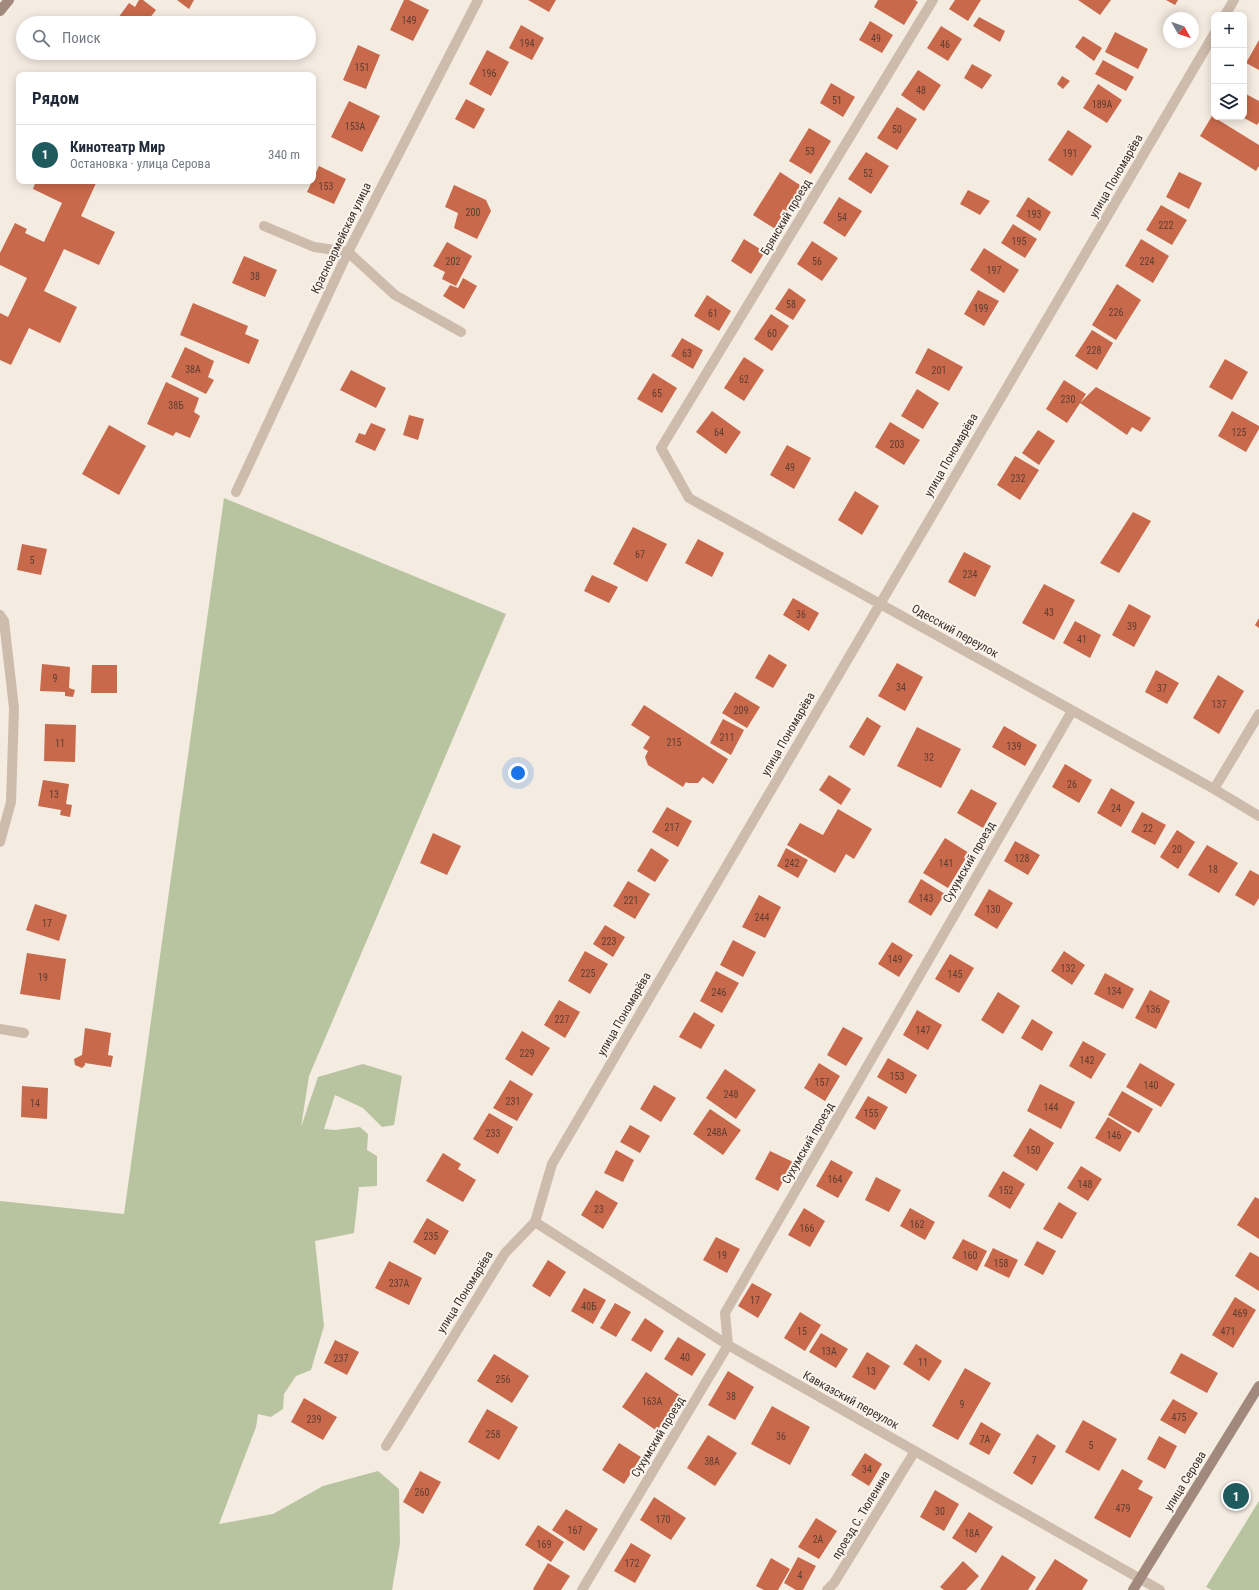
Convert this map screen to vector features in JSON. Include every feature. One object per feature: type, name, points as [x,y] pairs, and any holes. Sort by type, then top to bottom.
[{"type":"main road","points":[[0,11],[9,0]]},
{"type":"main road","name":"улица Серова","points":[[1133,1590],[1259,1386]]},
{"type":"street","name":"Красноармейская улица","points":[[236,492],[348,252],[478,0]]},
{"type":"street","name":"Брянский проезд","points":[[661,448],[933,0]]},
{"type":"street","points":[[1227,12],[1234,0]]},
{"type":"street","name":"улица Пономарёва","points":[[386,1446],[505,1253],[535,1222],[552,1164],[1211,39]]},
{"type":"street","points":[[264,226],[314,247],[348,252],[395,296],[461,332]]},
{"type":"street","name":"Одесский переулок","points":[[661,448],[689,498],[1214,789],[1259,816]]},
{"type":"street","points":[[0,615],[4,621],[14,708],[11,802],[0,842]]},
{"type":"street","name":"Сухумский проезд","points":[[582,1590],[728,1345],[725,1313],[1072,711]]},
{"type":"street","points":[[1214,789],[1259,714]]},
{"type":"street","points":[[0,1029],[24,1032]]},
{"type":"street","name":"Кавказский переулок","points":[[535,1222],[728,1345],[1160,1590]]},
{"type":"street","name":"проезд С. Тюленина","points":[[827,1590],[834,1583],[915,1451]]},
{"type":"green space","points":[[224,498],[506,614],[309,1076],[301,1127],[318,1077],[363,1064],[402,1076],[394,1125],[382,1127],[363,1108],[335,1095],[324,1129],[335,1130],[360,1127],[368,1134],[367,1150],[377,1156],[377,1186],[359,1187],[354,1233],[315,1241],[324,1326],[311,1370],[296,1376],[284,1394],[283,1409],[271,1417],[258,1414],[256,1427],[219,1524],[273,1514],[323,1486],[378,1471],[399,1489],[400,1543],[392,1590],[0,1590],[0,1201],[124,1214]]},
{"type":"green space","points":[[1259,1501],[1259,1590],[1212,1590],[1206,1587]]},
{"type":"building","points":[[139,0],[143,0],[156,10],[151,16],[119,16],[129,3],[135,7]]},
{"type":"building","points":[[177,0],[194,0],[189,9]]},
{"type":"building","points":[[404,0],[409,0],[429,10],[413,41],[390,30]]},
{"type":"building","points":[[528,0],[556,0],[549,12]]},
{"type":"building","points":[[878,0],[915,0],[918,2],[904,25],[874,7]]},
{"type":"building","points":[[955,0],[981,0],[968,21],[949,9]]},
{"type":"building","points":[[1078,0],[1111,0],[1100,15]]},
{"type":"building","points":[[1166,0],[1178,0],[1175,5]]},
{"type":"building","points":[[979,17],[1005,31],[1000,42],[973,26]]},
{"type":"building","points":[[870,21],[893,35],[882,53],[859,40]]},
{"type":"building","points":[[521,25],[544,38],[532,60],[509,48]]},
{"type":"building","points":[[941,26],[962,39],[948,61],[927,48]]},
{"type":"building","points":[[1115,32],[1148,49],[1138,69],[1105,52]]},
{"type":"building","points":[[1083,36],[1102,48],[1094,61],[1075,47]]},
{"type":"building","points":[[1259,40],[1259,70],[1247,64]]},
{"type":"building","points":[[358,45],[380,55],[366,89],[343,80]]},
{"type":"building","points":[[487,50],[509,62],[491,96],[469,84]]},
{"type":"building","points":[[1103,60],[1134,77],[1126,91],[1095,74]]},
{"type":"building","points":[[972,64],[992,75],[982,89],[964,78]]},
{"type":"building","points":[[918,70],[941,85],[924,111],[901,95]]},
{"type":"building","points":[[1062,76],[1070,81],[1063,89],[1057,84]]},
{"type":"building","points":[[831,83],[855,97],[843,117],[820,103]]},
{"type":"building","points":[[1098,84],[1122,100],[1107,123],[1083,108]]},
{"type":"building","points":[[1247,95],[1259,101],[1259,122],[1257,125],[1247,120]]},
{"type":"building","points":[[466,99],[485,109],[474,129],[455,119]]},
{"type":"building","points":[[349,101],[380,116],[362,152],[331,137]]},
{"type":"building","points":[[897,107],[917,119],[897,150],[877,138]]},
{"type":"building","points":[[1211,118],[1211,120],[1218,120],[1259,145],[1259,166],[1256,171],[1200,136]]},
{"type":"building","points":[[809,128],[831,141],[811,174],[789,161]]},
{"type":"building","points":[[1068,130],[1092,146],[1072,176],[1048,160]]},
{"type":"building","points":[[866,152],[889,166],[871,194],[848,179]]},
{"type":"building","points":[[319,166],[346,179],[334,204],[307,192],[311,184],[316,184],[316,172]]},
{"type":"building","points":[[780,172],[803,187],[777,230],[753,215]]},
{"type":"building","points":[[1179,172],[1202,183],[1189,209],[1166,197]]},
{"type":"building","points":[[35,184],[96,184],[81,216],[115,232],[99,265],[64,249],[44,291],[77,307],[60,343],[29,328],[11,365],[0,360],[0,313],[8,317],[27,278],[0,265],[0,253],[15,223],[27,229],[25,233],[44,242],[62,203],[33,189]]},
{"type":"building","points":[[454,185],[486,200],[491,211],[477,239],[454,228],[458,213],[445,207]]},
{"type":"building","points":[[968,190],[990,201],[980,215],[960,204]]},
{"type":"building","points":[[839,197],[862,211],[845,237],[823,223]]},
{"type":"building","points":[[1028,197],[1051,212],[1040,231],[1016,216]]},
{"type":"building","points":[[1161,205],[1187,220],[1172,245],[1146,230]]},
{"type":"building","points":[[1013,224],[1037,239],[1025,258],[1001,243]]},
{"type":"building","points":[[744,239],[765,252],[751,274],[731,261]]},
{"type":"building","points":[[1141,239],[1169,256],[1153,283],[1125,266]]},
{"type":"building","points":[[812,241],[838,258],[822,281],[797,264]]},
{"type":"building","points":[[447,242],[472,256],[456,286],[442,279],[445,272],[433,266]]},
{"type":"building","points":[[984,248],[1019,270],[1004,293],[970,270]]},
{"type":"building","points":[[244,256],[277,270],[265,297],[232,283]]},
{"type":"building","points":[[463,278],[477,286],[464,309],[443,296],[450,285],[458,288]]},
{"type":"building","points":[[1117,284],[1141,300],[1116,340],[1092,325]]},
{"type":"building","points":[[789,288],[806,300],[793,320],[775,309]]},
{"type":"building","points":[[978,290],[999,301],[984,326],[964,314]]},
{"type":"building","points":[[707,295],[731,311],[719,331],[694,316]]},
{"type":"building","points":[[193,303],[248,326],[245,334],[259,340],[249,364],[180,335]]},
{"type":"building","points":[[771,314],[789,326],[772,351],[754,339]]},
{"type":"building","points":[[1092,330],[1113,343],[1097,370],[1075,356]]},
{"type":"building","points":[[682,338],[703,350],[693,369],[671,356]]},
{"type":"building","points":[[185,347],[214,361],[208,377],[214,380],[206,394],[171,377]]},
{"type":"building","points":[[928,348],[963,367],[949,391],[915,373]]},
{"type":"building","points":[[744,357],[764,370],[744,401],[724,388]]},
{"type":"building","points":[[1225,359],[1248,372],[1232,400],[1209,387]]},
{"type":"building","points":[[351,370],[386,388],[376,408],[340,390]]},
{"type":"building","points":[[653,373],[677,388],[662,413],[637,399]]},
{"type":"building","points":[[1064,380],[1086,394],[1067,423],[1046,409]]},
{"type":"building","points":[[166,382],[199,398],[194,412],[200,416],[190,438],[176,432],[173,436],[147,424]]},
{"type":"building","points":[[1096,387],[1151,418],[1141,432],[1132,427],[1127,435],[1080,403]]},
{"type":"building","points":[[917,389],[939,403],[923,429],[901,416]]},
{"type":"building","points":[[712,411],[741,432],[726,454],[696,432]]},
{"type":"building","points":[[1232,411],[1259,426],[1259,429],[1246,452],[1218,436]]},
{"type":"building","points":[[409,415],[424,419],[418,440],[403,435]]},
{"type":"building","points":[[890,422],[920,440],[904,465],[875,447]]},
{"type":"building","points":[[371,423],[386,429],[375,451],[355,442],[359,433],[365,435]]},
{"type":"building","points":[[109,425],[146,446],[119,495],[82,474]]},
{"type":"building","points":[[1038,430],[1055,441],[1039,465],[1022,453]]},
{"type":"building","points":[[787,445],[811,458],[794,489],[770,475]]},
{"type":"building","points":[[1015,456],[1039,470],[1020,500],[997,485]]},
{"type":"building","points":[[855,491],[879,506],[862,535],[838,520]]},
{"type":"building","points":[[1133,512],[1151,521],[1119,573],[1100,563]]},
{"type":"building","points":[[633,527],[667,544],[647,582],[613,564]]},
{"type":"building","points":[[698,539],[724,553],[712,577],[685,563]]},
{"type":"building","points":[[22,544],[47,549],[41,575],[17,570]]},
{"type":"building","points":[[964,552],[991,566],[975,597],[948,582]]},
{"type":"building","points":[[592,575],[618,587],[609,603],[584,591]]},
{"type":"building","points":[[1044,584],[1075,600],[1054,640],[1022,623]]},
{"type":"building","points":[[793,598],[819,613],[809,631],[783,615]]},
{"type":"building","points":[[1129,604],[1151,616],[1134,647],[1112,635]]},
{"type":"building","points":[[1259,618],[1259,628],[1255,625]]},
{"type":"building","points":[[1075,621],[1101,635],[1090,658],[1063,643]]},
{"type":"building","points":[[769,654],[787,665],[773,688],[755,678]]},
{"type":"building","points":[[897,663],[923,677],[905,711],[878,696]]},
{"type":"building","points":[[42,664],[70,667],[69,688],[75,690],[73,697],[65,696],[65,692],[40,691]]},
{"type":"building","points":[[92,665],[117,665],[117,693],[91,693]]},
{"type":"building","points":[[1156,670],[1179,683],[1167,704],[1145,692]]},
{"type":"building","points":[[1218,675],[1244,691],[1219,734],[1193,718]]},
{"type":"building","points":[[735,692],[760,707],[747,728],[722,713]]},
{"type":"building","points":[[644,705],[728,759],[713,784],[703,777],[698,783],[686,782],[683,787],[648,765],[645,757],[648,751],[643,748],[650,737],[631,725]]},
{"type":"building","points":[[867,717],[881,726],[864,756],[849,747]]},
{"type":"building","points":[[723,719],[744,730],[731,755],[710,743]]},
{"type":"building","points":[[45,724],[76,725],[75,762],[44,761]]},
{"type":"building","points":[[1004,726],[1037,745],[1025,766],[992,747]]},
{"type":"building","points":[[917,727],[961,749],[941,788],[897,766]]},
{"type":"building","points":[[1065,764],[1092,780],[1079,803],[1052,787]]},
{"type":"building","points":[[829,775],[851,789],[841,805],[819,790]]},
{"type":"building","points":[[43,780],[69,784],[66,804],[72,805],[70,817],[60,815],[61,810],[38,806]]},
{"type":"building","points":[[1111,788],[1135,802],[1121,827],[1097,813]]},
{"type":"building","points":[[971,789],[997,803],[983,828],[957,813]]},
{"type":"building","points":[[667,807],[692,821],[678,847],[652,832]]},
{"type":"building","points":[[838,809],[872,829],[854,859],[846,854],[835,873],[787,845],[800,823],[823,835]]},
{"type":"building","points":[[1142,812],[1166,825],[1155,845],[1131,832]]},
{"type":"building","points":[[1177,830],[1195,842],[1178,869],[1160,857]]},
{"type":"building","points":[[433,833],[461,846],[447,875],[420,863]]},
{"type":"building","points":[[945,838],[969,853],[948,888],[923,873]]},
{"type":"building","points":[[1015,841],[1040,855],[1028,875],[1004,861]]},
{"type":"building","points":[[1207,845],[1238,863],[1219,893],[1188,875]]},
{"type":"building","points":[[651,848],[669,860],[655,882],[637,871]]},
{"type":"building","points":[[786,848],[808,860],[798,878],[777,866]]},
{"type":"building","points":[[1250,870],[1259,875],[1259,898],[1254,906],[1235,895]]},
{"type":"building","points":[[921,879],[945,894],[931,916],[908,902]]},
{"type":"building","points":[[628,881],[650,894],[635,919],[613,906]]},
{"type":"building","points":[[989,889],[1013,903],[997,929],[974,915]]},
{"type":"building","points":[[759,895],[781,907],[765,938],[742,927]]},
{"type":"building","points":[[35,904],[67,915],[59,941],[26,930]]},
{"type":"building","points":[[605,925],[625,937],[613,957],[593,944]]},
{"type":"building","points":[[733,940],[756,952],[743,977],[720,965]]},
{"type":"building","points":[[892,942],[913,955],[899,977],[878,964]]},
{"type":"building","points":[[585,951],[608,964],[590,994],[568,981]]},
{"type":"building","points":[[1064,951],[1085,965],[1072,985],[1051,971]]},
{"type":"building","points":[[27,953],[66,959],[60,1000],[20,994]]},
{"type":"building","points":[[950,954],[974,968],[959,993],[935,979]]},
{"type":"building","points":[[716,971],[739,983],[722,1013],[700,1001]]},
{"type":"building","points":[[1105,973],[1134,989],[1123,1009],[1094,994]]},
{"type":"building","points":[[1150,990],[1170,1001],[1156,1029],[1135,1018]]},
{"type":"building","points":[[998,992],[1020,1006],[1003,1034],[981,1020]]},
{"type":"building","points":[[559,1000],[580,1012],[565,1038],[544,1025]]},
{"type":"building","points":[[917,1010],[942,1025],[928,1050],[903,1035]]},
{"type":"building","points":[[694,1012],[715,1025],[701,1049],[679,1037]]},
{"type":"building","points":[[1032,1019],[1053,1032],[1042,1051],[1021,1038]]},
{"type":"building","points":[[843,1027],[863,1038],[846,1066],[827,1055]]},
{"type":"building","points":[[85,1028],[111,1033],[108,1055],[113,1056],[111,1067],[85,1063],[82,1068],[75,1065],[74,1059],[82,1055]]},
{"type":"building","points":[[522,1031],[550,1048],[532,1076],[505,1059]]},
{"type":"building","points":[[1083,1041],[1106,1054],[1091,1079],[1069,1066]]},
{"type":"building","points":[[888,1058],[917,1075],[906,1094],[877,1077]]},
{"type":"building","points":[[819,1063],[840,1076],[825,1101],[804,1088]]},
{"type":"building","points":[[1140,1063],[1175,1084],[1161,1107],[1126,1087]]},
{"type":"building","points":[[725,1069],[756,1090],[736,1119],[706,1098]]},
{"type":"building","points":[[510,1080],[533,1094],[517,1121],[493,1108]]},
{"type":"building","points":[[1040,1084],[1075,1102],[1061,1129],[1027,1111]]},
{"type":"building","points":[[654,1085],[676,1098],[661,1122],[640,1109]]},
{"type":"building","points":[[22,1086],[48,1088],[47,1119],[21,1117]]},
{"type":"building","points":[[1122,1091],[1153,1109],[1139,1133],[1108,1115]]},
{"type":"building","points":[[868,1096],[888,1107],[875,1130],[855,1118]]},
{"type":"building","points":[[710,1109],[741,1130],[723,1155],[693,1134]]},
{"type":"building","points":[[489,1113],[513,1127],[498,1154],[473,1139]]},
{"type":"building","points":[[1108,1117],[1132,1132],[1120,1152],[1095,1138]]},
{"type":"building","points":[[630,1125],[650,1136],[640,1153],[620,1142]]},
{"type":"building","points":[[1030,1128],[1054,1143],[1037,1171],[1013,1156]]},
{"type":"building","points":[[616,1150],[634,1160],[623,1182],[604,1173]]},
{"type":"building","points":[[770,1151],[793,1162],[778,1191],[755,1179]]},
{"type":"building","points":[[443,1153],[461,1164],[458,1169],[476,1180],[463,1202],[426,1181]]},
{"type":"building","points":[[831,1160],[853,1172],[838,1198],[816,1186]]},
{"type":"building","points":[[1081,1166],[1102,1179],[1088,1201],[1067,1188]]},
{"type":"building","points":[[1003,1171],[1025,1184],[1010,1209],[988,1196]]},
{"type":"building","points":[[876,1177],[901,1190],[889,1212],[865,1200]]},
{"type":"building","points":[[596,1190],[618,1203],[603,1229],[581,1215]]},
{"type":"building","points":[[1255,1197],[1259,1199],[1259,1239],[1237,1225]]},
{"type":"building","points":[[1059,1202],[1077,1213],[1062,1239],[1043,1229]]},
{"type":"building","points":[[804,1208],[825,1221],[810,1247],[788,1235]]},
{"type":"building","points":[[910,1208],[935,1222],[925,1240],[900,1226]]},
{"type":"building","points":[[427,1218],[449,1231],[435,1255],[413,1242]]},
{"type":"building","points":[[716,1237],[740,1249],[727,1273],[703,1260]]},
{"type":"building","points":[[963,1239],[987,1251],[977,1271],[952,1258]]},
{"type":"building","points":[[1037,1241],[1056,1251],[1043,1275],[1024,1265]]},
{"type":"building","points":[[993,1248],[1018,1260],[1009,1278],[984,1266]]},
{"type":"building","points":[[1250,1252],[1259,1257],[1259,1291],[1235,1276]]},
{"type":"building","points":[[548,1260],[566,1272],[550,1297],[532,1286]]},
{"type":"building","points":[[389,1261],[422,1278],[409,1305],[375,1288]]},
{"type":"building","points":[[752,1283],[772,1294],[758,1318],[738,1306]]},
{"type":"building","points":[[584,1288],[606,1300],[593,1324],[571,1311]]},
{"type":"building","points":[[1235,1297],[1256,1310],[1233,1348],[1212,1335]]},
{"type":"building","points":[[615,1303],[631,1312],[616,1337],[600,1328]]},
{"type":"building","points":[[800,1312],[821,1325],[805,1351],[784,1338]]},
{"type":"building","points":[[645,1318],[664,1331],[651,1352],[631,1340]]},
{"type":"building","points":[[821,1333],[848,1349],[836,1368],[809,1352]]},
{"type":"building","points":[[678,1337],[706,1354],[692,1376],[664,1359]]},
{"type":"building","points":[[335,1340],[359,1352],[347,1375],[324,1363]]},
{"type":"building","points":[[916,1344],[942,1361],[929,1381],[903,1364]]},
{"type":"building","points":[[867,1352],[890,1366],[875,1390],[852,1377]]},
{"type":"building","points":[[1181,1353],[1218,1373],[1207,1393],[1170,1373]]},
{"type":"building","points":[[494,1354],[529,1376],[512,1403],[477,1381]]},
{"type":"building","points":[[965,1368],[991,1383],[958,1440],[932,1426]]},
{"type":"building","points":[[728,1371],[754,1387],[735,1420],[708,1405]]},
{"type":"building","points":[[646,1372],[681,1396],[657,1431],[622,1407]]},
{"type":"building","points":[[304,1398],[337,1417],[323,1440],[291,1422]]},
{"type":"building","points":[[1173,1399],[1198,1413],[1185,1434],[1160,1420]]},
{"type":"building","points":[[772,1406],[810,1427],[790,1465],[751,1444]]},
{"type":"building","points":[[487,1409],[518,1427],[499,1460],[468,1442]]},
{"type":"building","points":[[1083,1420],[1117,1439],[1099,1471],[1065,1452]]},
{"type":"building","points":[[981,1422],[1001,1434],[989,1455],[969,1444]]},
{"type":"building","points":[[1037,1434],[1056,1446],[1032,1485],[1013,1473]]},
{"type":"building","points":[[708,1435],[737,1453],[715,1486],[687,1468]]},
{"type":"building","points":[[1159,1436],[1177,1446],[1165,1469],[1147,1459]]},
{"type":"building","points":[[619,1443],[641,1457],[624,1484],[602,1470]]},
{"type":"building","points":[[865,1453],[882,1464],[869,1486],[851,1475]]},
{"type":"building","points":[[1122,1469],[1143,1481],[1138,1489],[1153,1497],[1130,1538],[1094,1518]]},
{"type":"building","points":[[420,1471],[441,1482],[423,1514],[403,1502]]},
{"type":"building","points":[[935,1490],[959,1504],[944,1531],[920,1517]]},
{"type":"building","points":[[654,1497],[686,1518],[671,1540],[640,1520]]},
{"type":"building","points":[[566,1509],[598,1529],[584,1551],[552,1530]]},
{"type":"building","points":[[969,1512],[993,1527],[976,1553],[952,1538]]},
{"type":"building","points":[[816,1518],[837,1531],[819,1559],[798,1547]]},
{"type":"building","points":[[538,1525],[564,1542],[551,1562],[525,1545]]},
{"type":"building","points":[[631,1543],[651,1555],[635,1583],[614,1571]]},
{"type":"building","points":[[1002,1555],[1036,1577],[1028,1590],[980,1590]]},
{"type":"building","points":[[798,1557],[816,1566],[803,1590],[796,1590],[784,1583]]},
{"type":"building","points":[[771,1558],[790,1569],[778,1590],[764,1590],[756,1586]]},
{"type":"building","points":[[1055,1559],[1088,1580],[1082,1590],[1035,1590]]},
{"type":"building","points":[[963,1561],[979,1576],[966,1590],[944,1590],[940,1587]]},
{"type":"building","points":[[548,1563],[570,1576],[561,1590],[534,1590],[533,1589]]},
{"type":"place","name":"Кинотеатр Мир","points":[[1236,1496]]}]
